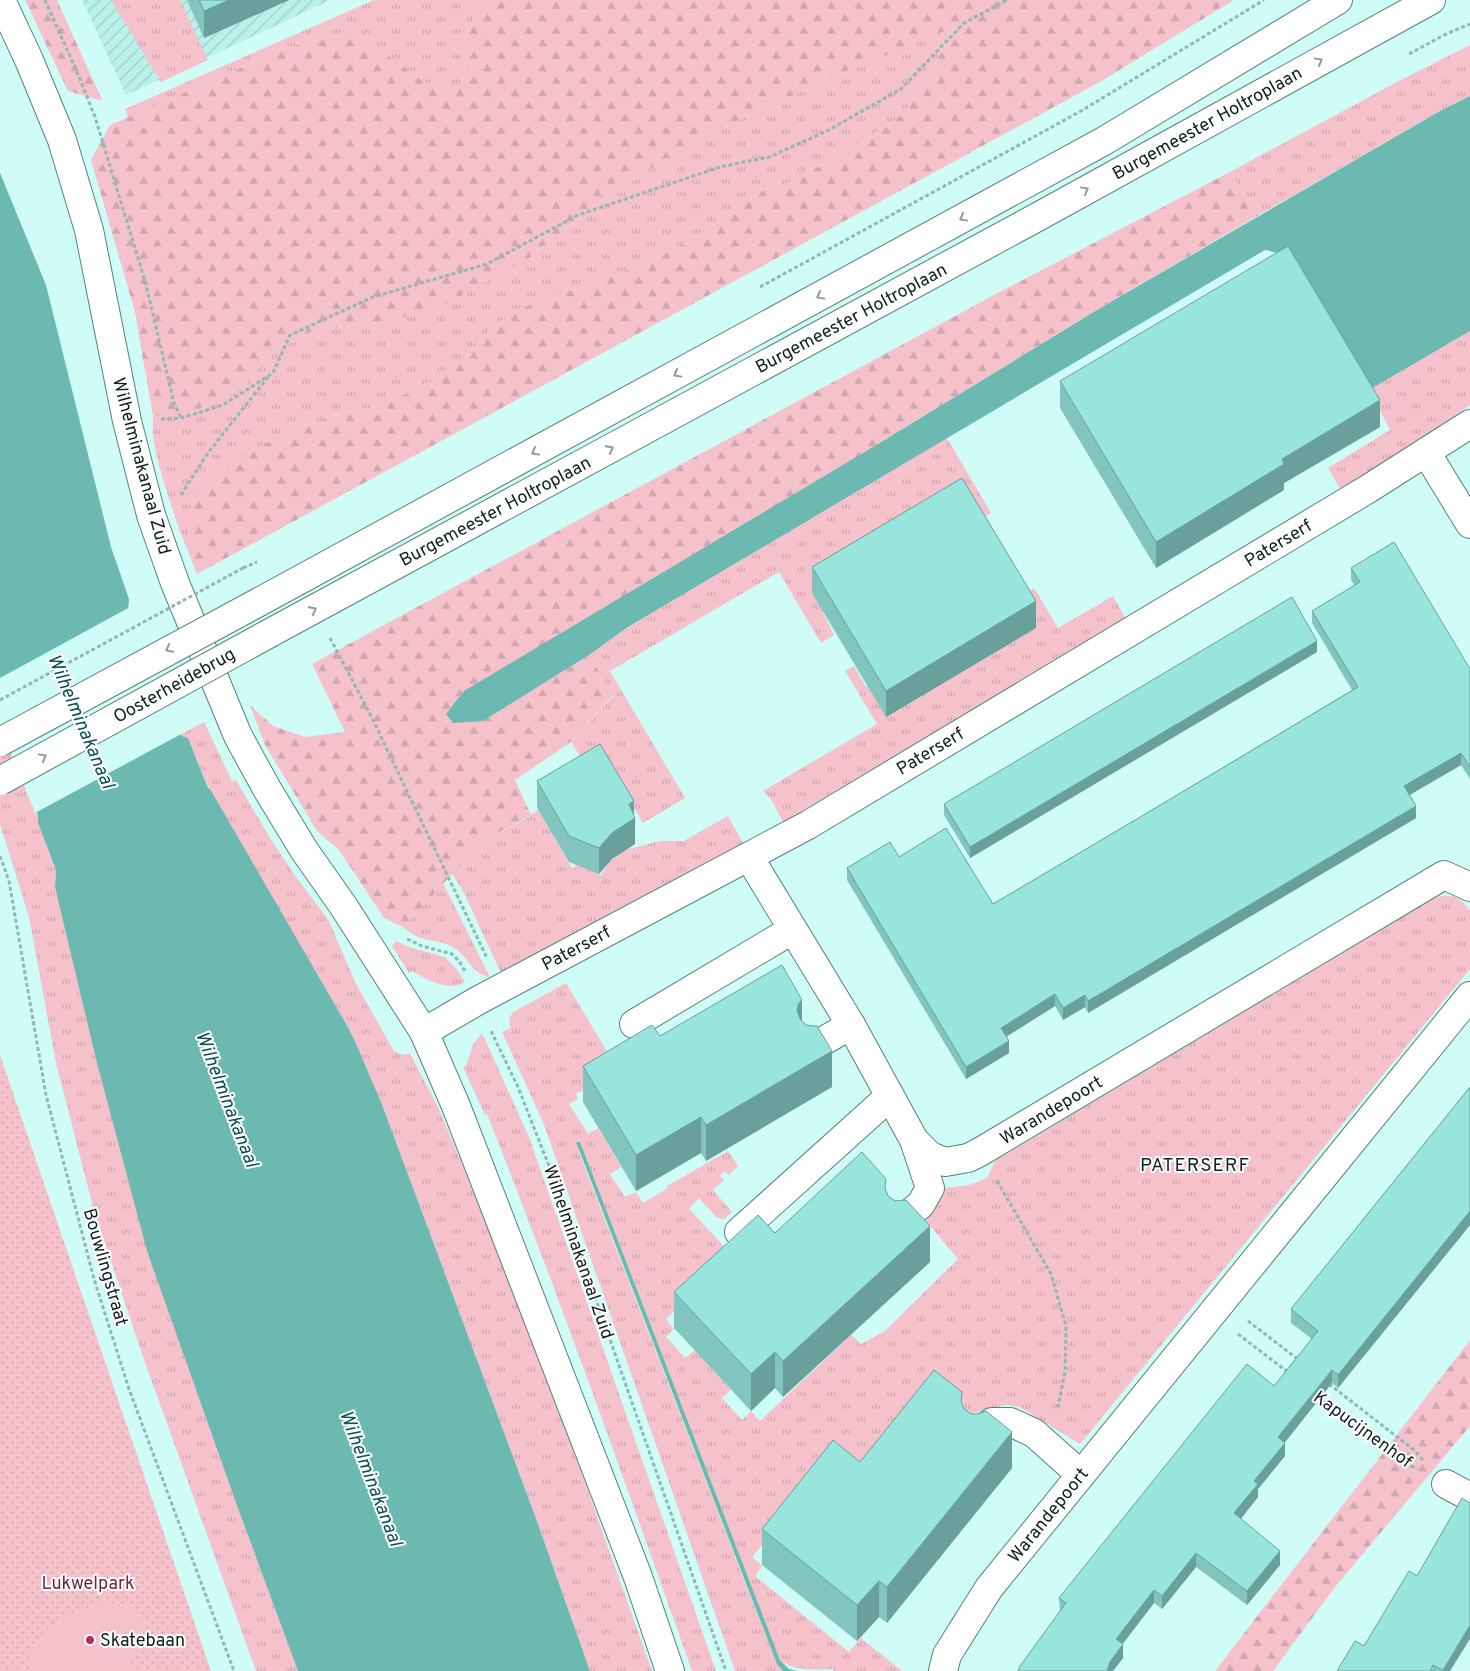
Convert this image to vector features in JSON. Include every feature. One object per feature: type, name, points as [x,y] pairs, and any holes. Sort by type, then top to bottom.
[{"type":"street","name":"Wilhelminakanaal Zuid","points":[[1,0],[29,60],[62,140],[81,203],[89,230],[127,421],[151,515],[175,583],[238,736],[267,789],[304,850],[344,907],[424,1032],[456,1106],[638,1577],[670,1671]]},
{"type":"street","points":[[0,721],[870,247],[1103,123],[1304,0]]},
{"type":"street","name":"Burgemeester Holtroplaan","points":[[250,585],[1104,141],[1338,0]]},
{"type":"street","name":"Burgemeester Holtroplaan","points":[[270,633],[1043,214],[1431,0]]},
{"type":"street","name":"Paterserf","points":[[424,1032],[477,1001],[825,814],[1352,499],[1470,424]]},
{"type":"street","points":[[1426,452],[1470,524]]},
{"type":"street","name":"Oosterheidebrug","points":[[0,742],[250,585]]},
{"type":"street","name":"Oosterheidebrug","points":[[0,781],[270,633]]},
{"type":"street","name":"Warandepoort","points":[[748,857],[851,1026],[914,1140],[930,1156],[945,1162],[968,1158],[980,1152],[1444,875],[1470,887]]},
{"type":"street","points":[[634,1024],[792,930]]},
{"type":"street","name":"Warandepoort","points":[[943,1671],[947,1655],[988,1588],[1470,996]]},
{"type":"street","points":[[813,1047],[851,1026]]},
{"type":"street","points":[[739,1232],[890,1096]]},
{"type":"street","points":[[900,1222],[921,1204],[930,1188],[914,1140]]},
{"type":"street","points":[[976,1435],[992,1422],[1010,1422],[1034,1433],[1080,1475]]},
{"type":"street","points":[[1446,1484],[1470,1497]]},
{"type":"path","points":[[178,500],[207,454],[273,372],[290,335],[373,297],[487,264],[578,214],[720,167],[770,157],[827,131],[901,89],[964,24],[1007,0]]},
{"type":"path","points":[[760,287],[1081,110],[1264,0]]},
{"type":"path","points":[[127,421],[181,418],[223,405],[270,375]]},
{"type":"path","points":[[0,700],[250,585]]},
{"type":"path","points":[[327,634],[370,714],[493,970],[493,983],[477,1001]]},
{"type":"path","name":"Bouwlingstraat","points":[[0,856],[9,881],[46,1095],[94,1279],[129,1389],[234,1671]]},
{"type":"path","name":"Wilhelminakanaal Zuid","points":[[400,936],[422,946],[452,954],[459,961],[464,968],[477,1001],[518,1087],[551,1170],[726,1671]]},
{"type":"path","points":[[980,1152],[1051,1274],[1066,1326],[1065,1372],[1049,1446]]},
{"type":"path","points":[[1218,1307],[1300,1361]]},
{"type":"path","points":[[1218,1307],[1291,1375]]},
{"type":"path","name":"Kapucijnenhof","points":[[1322,1378],[1414,1450],[1446,1484]]},
{"type":"path","name":"Kapucijnenhof","points":[[1315,1394],[1402,1461],[1446,1484]]},
{"type":"shaded area","points":[[82,0],[331,0],[126,95]]},
{"type":"green space","points":[[25,0],[57,0],[102,100],[68,91]]},
{"type":"green space","points":[[111,0],[180,0],[208,60],[161,82]]},
{"type":"green space","points":[[374,0],[487,0],[474,19],[462,47],[466,71],[456,94],[437,90],[399,63],[335,35],[286,48],[128,118],[125,109]]},
{"type":"green space","points":[[487,0],[1234,0],[1098,83],[197,574],[189,554],[188,524],[195,498],[206,483],[271,440],[337,414],[376,407],[415,390],[461,364],[495,325],[520,309],[560,293],[587,287],[664,254],[708,230],[765,189],[785,185],[852,148],[905,113],[956,26],[824,81],[687,144],[585,213],[529,258],[450,302],[398,319],[310,332],[269,353],[242,390],[188,414],[153,417],[135,312],[91,160],[110,125],[286,48],[335,35],[360,38],[437,90],[456,94],[466,71],[462,47],[474,19]]},
{"type":"green space","points":[[956,25],[905,113],[852,148],[785,185],[765,189],[708,230],[664,254],[587,287],[560,293],[495,325],[461,364],[415,390],[376,407],[337,414],[271,440],[233,464],[188,524],[189,554],[158,462],[153,435],[153,417],[188,414],[242,390],[269,353],[310,332],[398,319],[529,258],[585,213],[687,144],[824,81]]},
{"type":"green space","points":[[1470,45],[1470,96],[1440,111],[1259,215],[1230,172],[1397,82]]},
{"type":"green space","points":[[1230,172],[1259,215],[1102,307],[878,444],[483,721],[589,655],[613,695],[571,742],[515,780],[531,815],[483,841],[403,927],[384,918],[339,850],[317,831],[265,745],[250,705],[273,726],[305,737],[345,732],[312,664],[994,295]]},
{"type":"green space","points":[[1470,331],[1470,405],[1341,491],[1328,468],[1390,430],[1369,390]]},
{"type":"green space","points":[[947,438],[991,513],[823,612],[834,635],[821,643],[779,572],[610,671],[685,798],[643,823],[605,760],[580,756],[571,742],[613,696],[589,655],[628,627]]},
{"type":"green space","points":[[1034,588],[1058,628],[1113,596],[1126,619],[783,822],[771,799],[763,791],[877,724],[845,671],[854,666],[866,687]]},
{"type":"green space","points":[[0,720],[38,816],[38,823],[56,870],[55,887],[239,1511],[298,1671],[256,1671],[143,1357],[93,1207],[56,1063],[29,917],[0,824]]},
{"type":"green space","points":[[204,722],[232,781],[236,780],[270,838],[329,921],[356,984],[394,1051],[402,1055],[410,1053],[438,1107],[540,1356],[652,1671],[590,1671],[534,1513],[381,1102],[357,1046],[349,1029],[209,789],[188,738],[180,735]]},
{"type":"green space","points":[[538,810],[572,868],[576,866],[574,863],[600,870],[598,874],[601,875],[609,862],[625,850],[660,841],[684,841],[728,816],[743,843],[501,973],[464,893],[452,873],[483,841],[527,818]]},
{"type":"green space","points":[[443,883],[490,977],[474,969],[450,945],[421,938],[403,927]]},
{"type":"green space","points":[[1440,896],[1453,896],[1463,902],[1470,911],[1470,969],[1080,1444],[1020,1407],[1005,1405],[972,1414],[770,1535],[752,1557],[762,1566],[755,1576],[849,1652],[861,1638],[902,1671],[805,1669],[786,1664],[780,1660],[580,1142],[577,1142],[580,1155],[758,1616],[777,1664],[783,1671],[735,1671],[543,1122],[502,1032],[511,1028],[510,1016],[515,1011],[566,983],[618,1070],[576,1094],[578,1099],[569,1104],[588,1134],[598,1128],[621,1167],[610,1174],[625,1197],[636,1192],[643,1203],[668,1188],[667,1186],[728,1151],[738,1166],[729,1175],[724,1171],[720,1176],[724,1180],[713,1190],[732,1212],[724,1219],[717,1218],[699,1198],[689,1209],[734,1257],[666,1319],[674,1329],[666,1337],[685,1358],[695,1350],[731,1390],[722,1398],[742,1420],[751,1411],[760,1421],[851,1335],[861,1344],[885,1331],[958,1259],[926,1221],[943,1195],[945,1188],[969,1185],[987,1178],[995,1161]]},
{"type":"green space","points":[[396,941],[409,947],[445,957],[465,982],[453,986],[438,984],[412,971],[409,973],[392,946]]},
{"type":"green space","points":[[481,1034],[529,1137],[716,1671],[692,1671],[541,1253],[487,1114],[485,1115],[463,1067],[466,1066],[473,1045]]},
{"type":"green space","name":"Lukwelpark","points":[[0,1055],[211,1671],[0,1671]]},
{"type":"green space","points":[[1470,1340],[1470,1426],[1335,1587],[1273,1671],[1215,1671]]},
{"type":"green space","name":"Skatebaan","points":[[102,1602],[130,1605],[143,1621],[144,1648],[128,1665],[132,1671],[30,1671],[30,1660],[35,1645],[49,1627],[69,1615]]},
{"type":"water","points":[[1470,96],[1470,331],[1369,390],[1287,255],[1265,250],[628,627],[589,655],[483,721],[453,723],[446,714],[464,691],[878,444],[1102,307],[1440,111]]},
{"type":"water","name":"Wilhelminakanaal","points":[[0,173],[46,285],[111,547],[129,599],[128,611],[180,735],[188,738],[208,788],[349,1029],[357,1046],[381,1102],[534,1513],[590,1671],[298,1671],[147,1251],[97,1063],[55,887],[56,870],[38,823],[38,815],[0,720]]},
{"type":"water","points":[[576,1142],[580,1142],[780,1660],[789,1669],[797,1671],[783,1671],[777,1664]]},
{"type":"pier","points":[[130,607],[179,731],[183,733],[35,813],[0,726],[0,678]]},
{"type":"building","points":[[199,0],[229,0],[204,11]]},
{"type":"building","points":[[1288,246],[1380,400],[1282,459],[1284,464],[1156,542],[1060,381]]},
{"type":"building","points":[[962,478],[1036,601],[886,691],[812,567]]},
{"type":"building","points":[[1394,542],[1470,669],[1470,767],[1461,753],[1404,786],[1416,806],[1088,1001],[1085,995],[1063,1008],[1055,994],[1001,1028],[1009,1041],[966,1067],[847,868],[890,842],[899,857],[946,828],[993,904],[1147,813],[1358,687],[1312,611],[1360,582],[1351,568]]},
{"type":"building","points":[[1292,597],[1317,641],[970,847],[944,804]]},
{"type":"building","points":[[600,744],[634,801],[629,804],[635,818],[612,833],[599,848],[569,836],[537,781]]},
{"type":"building","points":[[782,965],[802,1000],[797,1010],[800,1019],[806,1025],[817,1026],[832,1051],[706,1125],[701,1117],[636,1155],[583,1066],[652,1025],[660,1036]]},
{"type":"building","points":[[1470,1087],[1470,1211],[1338,1375],[1332,1370],[1278,1437],[1285,1443],[1254,1481],[1258,1484],[1234,1513],[1280,1551],[1247,1591],[1196,1553],[1162,1596],[1154,1590],[1116,1639],[1123,1644],[1110,1662],[1107,1671],[1018,1671],[1066,1603],[1059,1598],[1247,1364],[1274,1386],[1318,1331],[1291,1309]]},
{"type":"building","points":[[862,1152],[886,1179],[885,1188],[888,1196],[895,1201],[906,1200],[930,1226],[783,1361],[775,1352],[751,1374],[674,1292],[758,1215],[775,1233]]},
{"type":"building","points":[[934,1370],[962,1392],[961,1401],[964,1409],[971,1414],[986,1411],[1012,1432],[887,1587],[879,1581],[857,1605],[762,1529],[833,1440],[860,1462]]},
{"type":"building","points":[[1462,1498],[1470,1503],[1470,1625],[1443,1670],[1433,1665],[1430,1671],[1337,1671],[1355,1641],[1364,1646],[1409,1571],[1417,1576]]},
{"type":"place","name":"Skatebaan","points":[[90,1640]]},
{"type":"district","name":"PATERSERF","points":[[1195,1164]]}]
